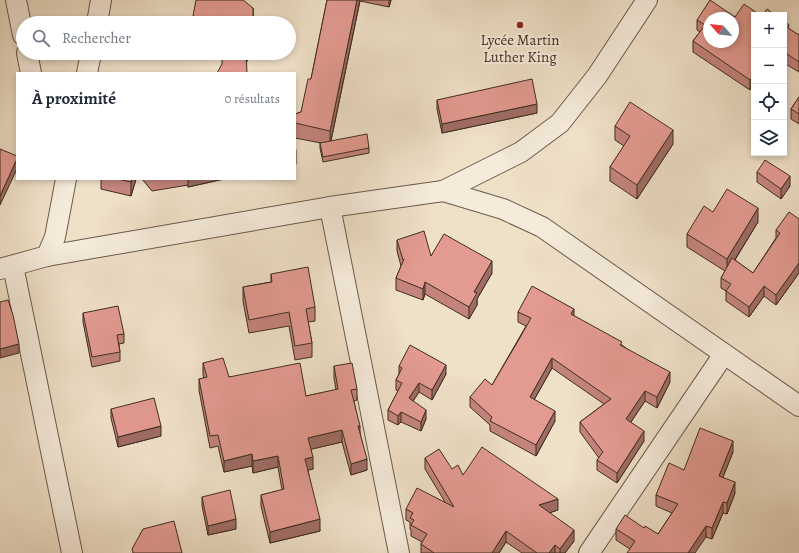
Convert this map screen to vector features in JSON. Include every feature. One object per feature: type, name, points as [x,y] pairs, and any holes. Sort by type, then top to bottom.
[{"type":"street","points":[[16,0],[19,16]]},
{"type":"street","points":[[98,16],[101,0]]},
{"type":"street","points":[[72,553],[7,268],[47,256],[330,207],[443,191],[521,152],[560,123],[597,76],[647,0]]},
{"type":"street","points":[[28,60],[31,72]]},
{"type":"street","points":[[87,72],[90,60]]},
{"type":"street","points":[[54,180],[60,210]]},
{"type":"street","points":[[47,256],[55,237],[66,180]]},
{"type":"street","points":[[443,191],[503,209],[542,227],[799,406]]},
{"type":"street","points":[[330,207],[402,551]]},
{"type":"street","points":[[589,553],[724,354]]},
{"type":"building","points":[[196,0],[243,0],[253,8],[253,16],[193,16]]},
{"type":"building","points":[[327,0],[357,0],[330,131],[296,123],[296,114],[301,112],[308,79],[311,79]]},
{"type":"building","points":[[710,0],[728,12],[703,12],[703,24],[697,20]]},
{"type":"building","points":[[744,4],[756,12],[751,12],[750,80],[703,48],[739,48],[738,12]]},
{"type":"building","points":[[787,23],[789,25],[788,28],[799,35],[799,62],[787,54]]},
{"type":"building","points":[[703,28],[703,48],[693,41]]},
{"type":"building","points":[[222,60],[246,60],[247,72],[218,72],[222,64]]},
{"type":"building","points":[[532,79],[537,104],[442,124],[437,100]]},
{"type":"building","points":[[799,97],[799,114],[791,109]]},
{"type":"building","points":[[630,102],[673,130],[637,185],[610,167],[630,136],[615,126]]},
{"type":"building","points":[[367,134],[369,148],[323,157],[320,143]]},
{"type":"building","points":[[0,149],[16,156],[16,161],[0,196]]},
{"type":"building","points":[[765,160],[790,176],[781,189],[757,172]]},
{"type":"building","points":[[727,189],[758,208],[727,259],[687,234],[704,206],[713,212]]},
{"type":"building","points":[[789,212],[799,219],[799,263],[776,295],[764,286],[749,307],[726,291],[731,284],[721,278],[732,258],[753,273],[780,233],[776,230]]},
{"type":"building","points":[[424,231],[431,256],[444,234],[492,261],[474,292],[477,293],[469,307],[425,282],[423,289],[396,278],[404,259],[403,260],[397,240]]},
{"type":"building","points":[[308,267],[315,307],[306,309],[312,343],[295,346],[289,312],[249,320],[243,287],[272,282],[271,274]]},
{"type":"building","points":[[532,286],[574,309],[571,314],[622,342],[620,345],[670,372],[657,397],[645,391],[626,419],[644,431],[617,473],[597,460],[603,452],[580,422],[611,399],[552,358],[530,397],[555,411],[536,445],[490,421],[492,417],[470,397],[485,379],[492,385],[531,318],[518,312]]},
{"type":"building","points":[[8,300],[13,315],[19,344],[0,349],[0,302]]},
{"type":"building","points":[[118,306],[124,334],[117,335],[120,352],[92,357],[83,313]]},
{"type":"building","points":[[410,345],[446,365],[432,390],[419,383],[409,398],[426,410],[421,422],[401,412],[398,416],[388,410],[402,383],[396,380],[402,368],[399,366]]},
{"type":"building","points":[[223,358],[229,377],[300,363],[306,396],[338,389],[334,366],[352,363],[357,389],[351,390],[360,426],[358,426],[367,459],[351,464],[342,430],[308,438],[313,457],[305,459],[320,519],[270,532],[261,495],[284,489],[278,456],[253,461],[252,454],[224,461],[218,435],[210,436],[199,379],[207,377],[203,363]]},
{"type":"building","points":[[154,398],[161,426],[118,437],[111,409]]},
{"type":"building","points":[[700,428],[733,441],[719,476],[735,482],[727,503],[723,502],[712,528],[706,526],[688,553],[627,553],[635,541],[616,529],[625,515],[644,528],[645,526],[658,534],[678,504],[656,495],[669,463],[684,470]]},
{"type":"building","points":[[482,447],[558,499],[539,505],[574,530],[560,549],[555,545],[549,553],[537,553],[506,531],[492,553],[434,553],[421,544],[427,534],[411,525],[414,520],[410,518],[413,513],[406,509],[417,488],[454,507],[425,458],[439,449],[452,469],[458,465],[463,475]]},
{"type":"building","points":[[230,490],[236,519],[208,526],[202,497]]},
{"type":"building","points":[[174,521],[182,553],[133,553],[132,549],[143,529]]},
{"type":"place","name":"Lycée Martin Luther King","points":[[520,25]]}]
